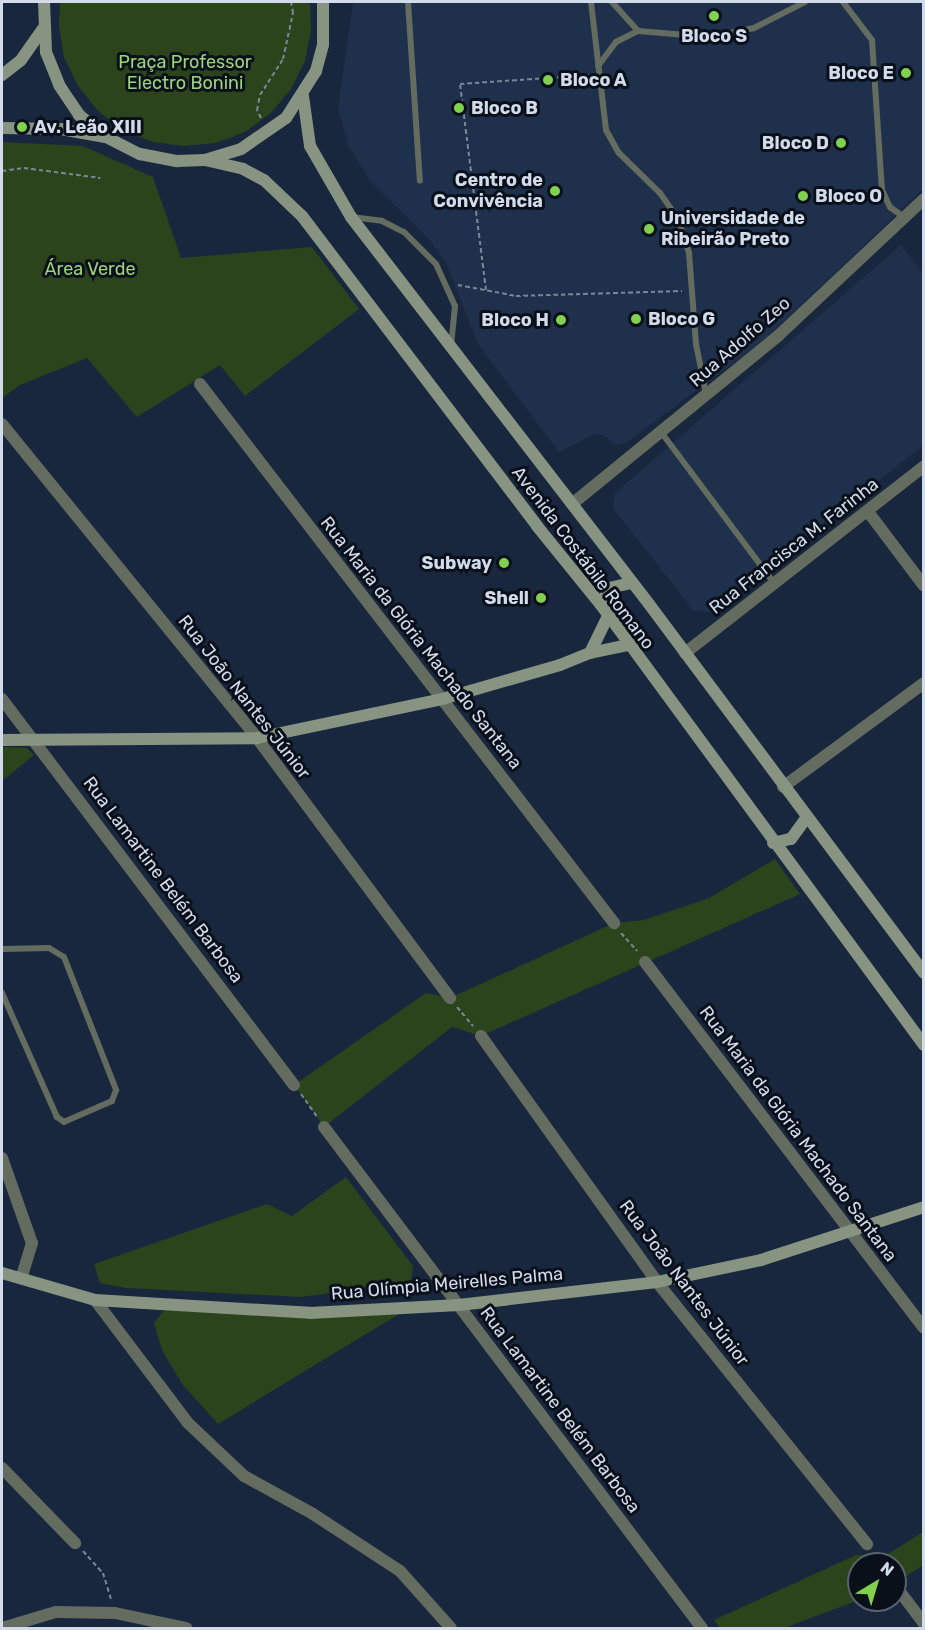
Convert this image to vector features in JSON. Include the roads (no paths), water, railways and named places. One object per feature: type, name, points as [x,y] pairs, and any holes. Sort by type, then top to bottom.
[{"type":"main road","points":[[44,2],[43,29],[46,52],[59,86],[79,114],[106,137],[140,154],[177,161],[205,160],[241,149],[265,136],[303,96],[323,45],[323,2]]},
{"type":"main road","points":[[2,75],[21,60],[43,29]]},
{"type":"main road","name":"Avenida Costábile Romano","points":[[303,96],[310,146],[351,217],[685,653],[924,973]]},
{"type":"main road","points":[[2,128],[61,129],[106,137]]},
{"type":"main road","name":"Avenida Costábile Romano","points":[[205,160],[243,170],[264,180],[302,216],[601,605],[607,618],[924,1045]]},
{"type":"main road","points":[[601,605],[609,588],[630,582]]},
{"type":"main road","points":[[590,653],[607,618]]},
{"type":"main road","points":[[2,740],[257,738],[442,699],[560,665],[590,653],[627,645]]},
{"type":"main road","points":[[773,843],[791,839],[806,818]]},
{"type":"main road","name":"Rua Olímpia Meirelles Palma","points":[[2,1273],[95,1300],[310,1313],[459,1305],[657,1282],[761,1260],[851,1233],[924,1207]]},
{"type":"street","name":"Rua Adolfo Zeo","points":[[572,504],[779,335],[924,199]]},
{"type":"street","name":"Rua Maria da Glória Machado Santana","points":[[200,384],[614,923]]},
{"type":"street","name":"Rua João Nantes Júnior","points":[[2,424],[257,738],[450,998]]},
{"type":"street","name":"Rua Francisca M. Farinha","points":[[685,653],[869,513],[924,466]]},
{"type":"street","points":[[869,513],[924,586]]},
{"type":"street","points":[[783,787],[924,683]]},
{"type":"street","name":"Rua Lamartine Belém Barbosa","points":[[2,699],[294,1085]]},
{"type":"street","name":"Rua Maria da Glória Machado Santana","points":[[645,962],[924,1328]]},
{"type":"street","name":"Rua João Nantes Júnior","points":[[481,1036],[657,1282],[867,1545]]},
{"type":"street","name":"Rua Lamartine Belém Barbosa","points":[[324,1127],[702,1629]]},
{"type":"street","points":[[2,1158],[32,1243],[21,1278]]},
{"type":"street","points":[[95,1300],[188,1423],[244,1476],[313,1514],[400,1571],[451,1629]]},
{"type":"street","points":[[2,1468],[75,1542]]},
{"type":"street","points":[[907,1601],[924,1623]]},
{"type":"street","points":[[2,1628],[56,1612],[115,1613],[186,1629]]},
{"type":"lane","points":[[408,2],[420,181]]},
{"type":"lane","points":[[591,2],[606,130],[620,153],[660,193],[678,219],[688,253],[696,344],[706,395]]},
{"type":"lane","points":[[612,2],[638,30]]},
{"type":"lane","points":[[598,66],[616,42],[638,30],[710,37],[754,28],[805,2]]},
{"type":"lane","points":[[843,2],[872,40],[882,190],[890,207],[904,217]]},
{"type":"lane","points":[[351,217],[382,221],[404,232],[436,264],[455,306],[451,346]]},
{"type":"lane","points":[[661,432],[775,585]]},
{"type":"lane","points":[[2,949],[49,948],[64,957],[116,1090],[112,1101],[69,1121],[57,1117],[2,993]]},
{"type":"place","name":"Bloco S","points":[[714,16]]},
{"type":"place","name":"Bloco E","points":[[906,73]]},
{"type":"place","name":"Bloco A","points":[[548,80]]},
{"type":"place","name":"Bloco B","points":[[459,108]]},
{"type":"place","name":"Av. Leão XIII","points":[[22,127]]},
{"type":"place","name":"Bloco D","points":[[841,143]]},
{"type":"place","name":"Centro de Convivência","points":[[555,191]]},
{"type":"place","name":"Bloco O","points":[[803,196]]},
{"type":"place","name":"Universidade de Ribeirão Preto","points":[[649,229]]},
{"type":"place","name":"Bloco G","points":[[636,319]]},
{"type":"place","name":"Bloco H","points":[[561,320]]},
{"type":"place","name":"Subway","points":[[504,563]]},
{"type":"place","name":"Shell","points":[[541,598]]},
{"type":"park label","name":"Praça Professor Electro Bonini","points":[[185,73]]},
{"type":"park label","name":"Área Verde","points":[[90,269]]}]
